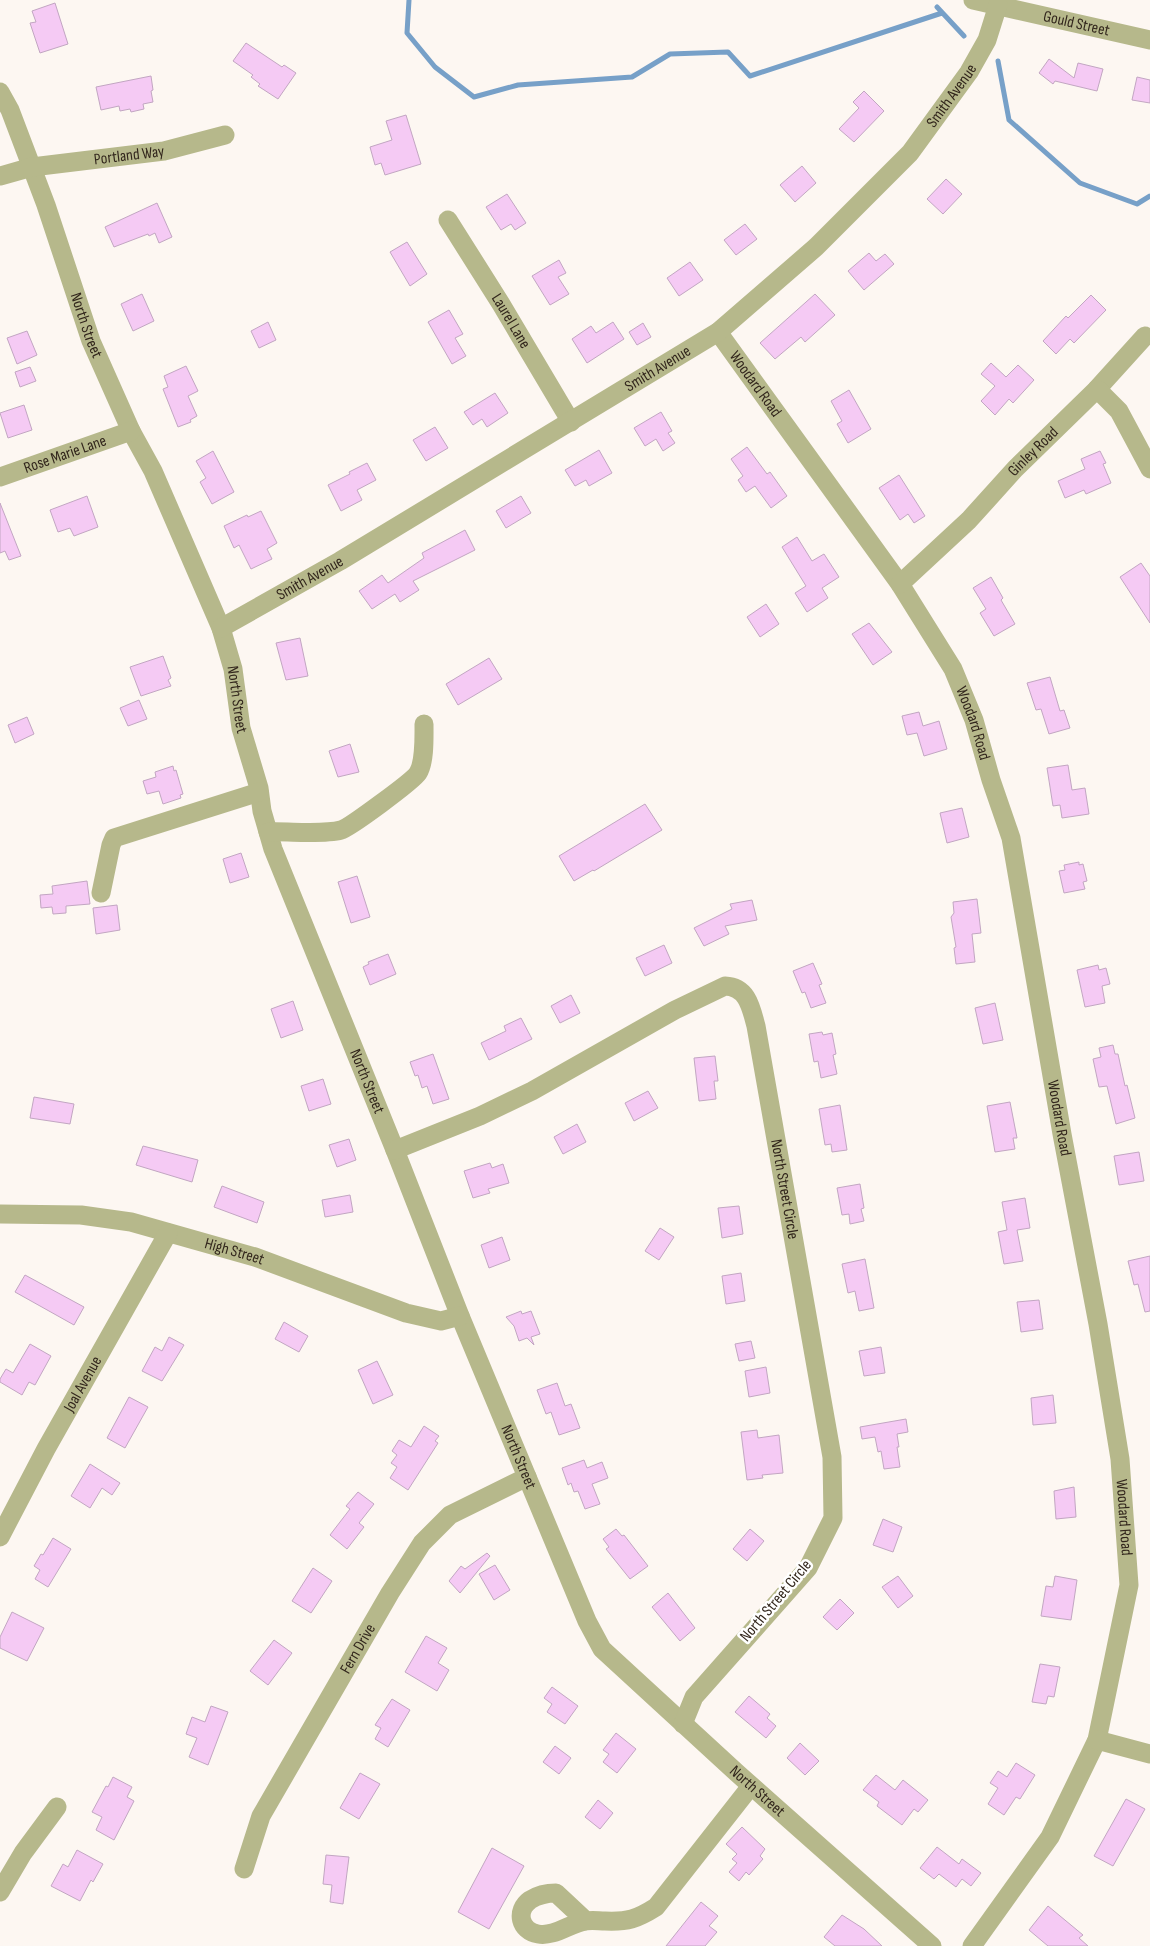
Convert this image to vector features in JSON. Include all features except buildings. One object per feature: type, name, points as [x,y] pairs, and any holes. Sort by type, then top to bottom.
[{"type":"street","name":"Gould Street","points":[[973,0],[1150,40]]},
{"type":"street","name":"Smith Avenue","points":[[221,628],[340,562],[718,332],[816,247],[910,153],[970,72],[987,40],[998,5]]},
{"type":"street","name":"North Street","points":[[0,92],[10,110],[32,167],[91,341],[131,431],[153,471],[221,628],[233,668],[241,728],[273,849],[460,1316],[584,1613],[602,1649],[751,1786],[932,1946]]},
{"type":"street","name":"Portland Way","points":[[0,176],[32,167],[164,151],[225,135]]},
{"type":"street","name":"Laurel Lane","points":[[448,220],[501,304],[571,422]]},
{"type":"street","name":"Woodard Road","points":[[718,332],[900,584],[953,669],[974,720],[991,780],[1011,838],[1060,1124],[1098,1324],[1120,1459],[1129,1584],[1097,1740],[1050,1837],[972,1946]]},
{"type":"street","name":"Ginley Road","points":[[900,584],[969,520],[1015,469],[1097,389],[1145,336]]},
{"type":"street","points":[[1097,389],[1119,411],[1150,469]]},
{"type":"street","name":"Rose Marie Lane","points":[[0,477],[131,431]]},
{"type":"street","points":[[268,832],[325,832],[342,830],[401,788],[418,772],[424,747],[424,724]]},
{"type":"street","points":[[101,893],[110,845],[114,838],[259,792]]},
{"type":"street","name":"North Street Circle","points":[[395,1150],[515,1100],[676,1010],[725,986],[734,986],[747,997],[756,1026],[832,1457],[833,1518],[808,1568],[694,1697],[683,1724]]},
{"type":"street","name":"High Street","points":[[0,1214],[81,1215],[131,1222],[255,1257],[347,1293],[406,1313],[442,1321],[460,1316]]},
{"type":"street","name":"Joal Avenue","points":[[0,1537],[46,1450],[168,1233]]},
{"type":"street","name":"Fern Drive","points":[[244,1870],[261,1816],[390,1593],[422,1543],[450,1515],[527,1476]]},
{"type":"street","points":[[1097,1740],[1150,1754]]},
{"type":"street","points":[[586,1921],[624,1922],[639,1918],[656,1907],[751,1786]]},
{"type":"street","points":[[0,1892],[23,1853],[57,1807]]},
{"type":"waterway","points":[[409,0],[407,33],[435,67],[474,97],[518,85],[632,77],[670,54],[728,52],[750,76],[942,13]]},
{"type":"waterway","points":[[937,7],[964,36]]},
{"type":"waterway","points":[[998,61],[1009,120],[1080,183],[1137,204],[1150,196]]}]
